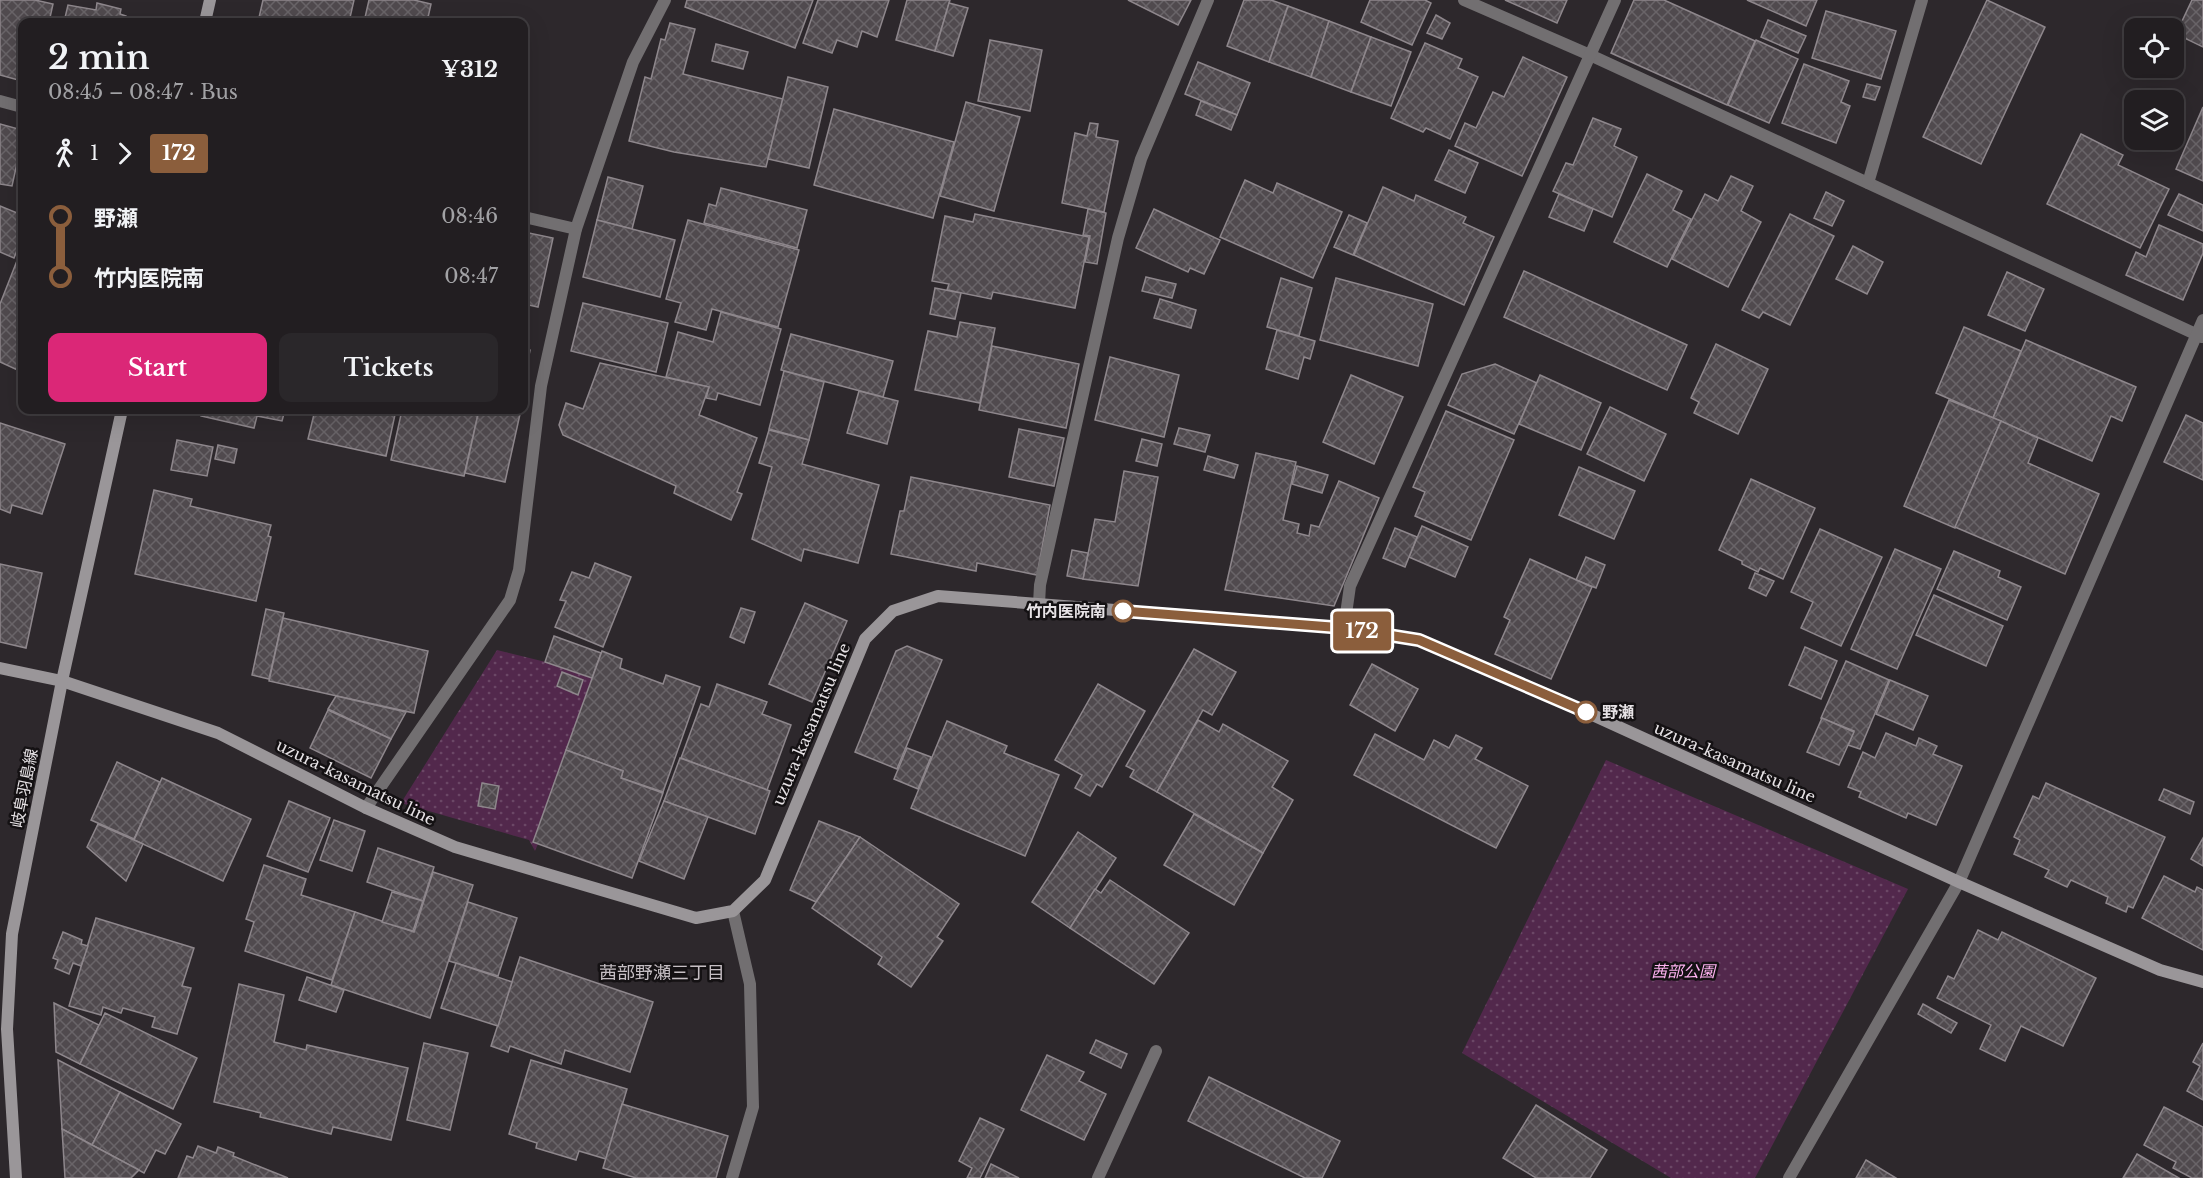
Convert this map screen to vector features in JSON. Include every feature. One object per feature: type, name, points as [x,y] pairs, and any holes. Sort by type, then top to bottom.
[{"type":"main road","points":[[206,18],[210,0]]},
{"type":"main road","name":"岐阜羽島線","points":[[16,1178],[7,1029],[12,934],[62,681],[121,414]]},
{"type":"main road","name":"uzura-kasamatsu line","points":[[0,668],[62,681],[218,733],[366,808],[455,846],[696,918],[733,911],[765,880],[865,639],[893,611],[938,596],[1344,628],[1419,640],[1586,712],[1959,882],[2160,970],[2203,982]]},
{"type":"street","points":[[366,808],[510,600],[519,570],[541,386],[576,229],[633,62],[665,0]]},
{"type":"street","points":[[1039,604],[1040,585],[1118,238],[1141,159],[1208,0]]},
{"type":"street","points":[[1464,0],[1590,55],[2200,336]]},
{"type":"street","points":[[1344,628],[1350,586],[1615,0]]},
{"type":"street","points":[[1868,183],[1922,0]]},
{"type":"street","points":[[0,101],[18,105]]},
{"type":"street","points":[[528,219],[576,229]]},
{"type":"street","points":[[1789,1178],[1959,882],[2200,336],[2203,320]]},
{"type":"street","points":[[732,1178],[753,1107],[750,984],[733,911]]},
{"type":"street","points":[[1098,1178],[1156,1051]]},
{"type":"green space","points":[[497,650],[607,677],[535,851],[529,840],[401,803]]},
{"type":"green space","name":"茜部公園","points":[[1606,760],[1908,889],[1755,1178],[1671,1178],[1462,1053]]},
{"type":"building","points":[[0,0],[35,0],[53,4],[50,18],[18,18],[18,80],[0,75]]},
{"type":"building","points":[[263,0],[354,0],[350,18],[259,18]]},
{"type":"building","points":[[369,0],[414,0],[431,4],[428,18],[365,18]]},
{"type":"building","points":[[687,0],[813,0],[795,48],[685,7]]},
{"type":"building","points":[[818,0],[889,0],[877,37],[862,31],[857,47],[837,40],[832,53],[803,43]]},
{"type":"building","points":[[907,0],[950,0],[935,51],[896,40]]},
{"type":"building","points":[[1128,0],[1191,0],[1178,25]]},
{"type":"building","points":[[1244,0],[1271,0],[1288,6],[1269,62],[1227,46]]},
{"type":"building","points":[[1370,0],[1425,0],[1431,3],[1412,45],[1361,22]]},
{"type":"building","points":[[1505,0],[1567,0],[1557,23]]},
{"type":"building","points":[[1634,0],[1664,0],[1755,41],[1727,105],[1611,53]]},
{"type":"building","points":[[1747,0],[1817,0],[1806,26]]},
{"type":"building","points":[[1987,0],[2045,27],[1981,164],[1923,137]]},
{"type":"building","points":[[2192,0],[2203,0],[2203,47],[2184,38],[2184,18]]},
{"type":"building","points":[[97,3],[121,9],[120,14],[126,16],[126,18],[65,18],[68,5],[96,10]]},
{"type":"building","points":[[949,3],[968,8],[953,56],[935,51]]},
{"type":"building","points":[[1288,6],[1329,21],[1311,77],[1269,62]]},
{"type":"building","points":[[1826,11],[1896,31],[1881,79],[1812,58]]},
{"type":"building","points":[[1436,15],[1450,23],[1442,39],[1427,33]]},
{"type":"building","points":[[1768,20],[1806,36],[1798,53],[1761,37]]},
{"type":"building","points":[[1329,21],[1371,37],[1351,92],[1311,77]]},
{"type":"building","points":[[670,23],[695,29],[683,74],[783,99],[766,167],[674,152],[629,141],[645,77],[651,79],[661,39],[665,40]]},
{"type":"building","points":[[1371,37],[1411,52],[1391,106],[1351,92]]},
{"type":"building","points":[[990,40],[1042,50],[1030,111],[978,101]]},
{"type":"building","points":[[1756,40],[1798,59],[1769,123],[1728,105]]},
{"type":"building","points":[[1425,43],[1462,59],[1458,68],[1478,77],[1450,139],[1426,128],[1423,132],[1391,118]]},
{"type":"building","points":[[716,44],[748,52],[743,69],[712,61]]},
{"type":"building","points":[[1523,57],[1567,77],[1522,176],[1455,146],[1465,123],[1476,128],[1493,92],[1504,97]]},
{"type":"building","points":[[1198,62],[1250,83],[1237,115],[1185,94]]},
{"type":"building","points":[[1804,64],[1849,81],[1841,102],[1850,106],[1836,143],[1782,123]]},
{"type":"building","points":[[788,77],[828,87],[809,168],[768,159]]},
{"type":"building","points":[[1867,84],[1880,87],[1875,100],[1863,97]]},
{"type":"building","points":[[1201,101],[1237,115],[1231,130],[1196,115]]},
{"type":"building","points":[[966,102],[1020,117],[994,211],[940,196]]},
{"type":"building","points":[[2203,107],[2203,181],[2176,169]]},
{"type":"building","points":[[834,109],[954,142],[933,218],[814,185]]},
{"type":"building","points":[[1593,118],[1621,129],[1614,146],[1637,157],[1612,217],[1553,191],[1566,163],[1573,165]]},
{"type":"building","points":[[1090,123],[1098,124],[1096,137],[1118,141],[1104,212],[1062,203],[1075,133],[1087,136]]},
{"type":"building","points":[[0,124],[18,129],[18,159],[12,186],[0,184]]},
{"type":"building","points":[[2081,134],[2123,155],[2118,165],[2169,189],[2140,248],[2047,204]]},
{"type":"building","points":[[1449,150],[1478,163],[1465,193],[1435,180]]},
{"type":"building","points":[[1647,174],[1682,191],[1673,210],[1691,219],[1667,267],[1614,242]]},
{"type":"building","points":[[1731,176],[1753,186],[1741,211],[1761,222],[1728,287],[1672,259],[1705,194],[1718,201]]},
{"type":"building","points":[[608,177],[643,186],[632,229],[597,220]]},
{"type":"building","points":[[1245,180],[1273,193],[1277,183],[1342,212],[1313,278],[1220,237]]},
{"type":"building","points":[[1383,187],[1414,201],[1416,195],[1466,217],[1463,223],[1494,237],[1464,305],[1354,255]]},
{"type":"building","points":[[721,188],[807,210],[797,248],[704,223],[709,204],[716,206]]},
{"type":"building","points":[[1826,192],[1844,201],[1832,226],[1814,218]]},
{"type":"building","points":[[1559,194],[1593,209],[1584,231],[1549,217]]},
{"type":"building","points":[[2179,194],[2203,205],[2203,231],[2168,215]]},
{"type":"building","points":[[0,206],[18,213],[18,248],[14,258],[0,252]]},
{"type":"building","points":[[1088,209],[1106,213],[1097,264],[1085,262],[1090,236],[1083,235]]},
{"type":"building","points":[[1154,209],[1220,240],[1204,274],[1190,268],[1188,272],[1136,248]]},
{"type":"building","points":[[975,214],[1089,237],[1075,308],[993,292],[991,299],[947,290],[949,284],[932,281],[945,216],[973,222]]},
{"type":"building","points":[[1790,214],[1834,236],[1790,325],[1763,312],[1759,318],[1742,310]]},
{"type":"building","points":[[1349,215],[1367,223],[1353,255],[1334,247]]},
{"type":"building","points":[[597,220],[675,240],[660,297],[583,277]]},
{"type":"building","points":[[688,220],[799,250],[778,327],[712,309],[706,330],[675,322],[681,303],[666,299]]},
{"type":"building","points":[[2159,225],[2203,244],[2203,253],[2183,300],[2126,275],[2136,252],[2146,257]]},
{"type":"building","points":[[528,233],[553,238],[538,307],[528,305]]},
{"type":"building","points":[[1853,246],[1883,262],[1867,294],[1836,279]]},
{"type":"building","points":[[18,258],[18,370],[0,362],[0,304]]},
{"type":"building","points":[[1524,271],[1687,345],[1667,390],[1504,317]]},
{"type":"building","points":[[2007,272],[2044,289],[2025,331],[1988,315]]},
{"type":"building","points":[[1146,277],[1176,284],[1172,298],[1142,291]]},
{"type":"building","points":[[1281,278],[1312,288],[1299,336],[1267,327]]},
{"type":"building","points":[[1336,278],[1433,304],[1418,366],[1320,340]]},
{"type":"building","points":[[935,288],[961,293],[955,319],[930,314]]},
{"type":"building","points":[[1160,299],[1196,310],[1191,328],[1154,318]]},
{"type":"building","points":[[583,303],[668,323],[656,372],[571,351]]},
{"type":"building","points":[[721,312],[781,329],[760,405],[718,393],[716,400],[706,398],[709,387],[666,377],[678,332],[713,342]]},
{"type":"building","points":[[960,322],[995,328],[980,403],[915,390],[928,331],[957,337]]},
{"type":"building","points":[[1964,327],[2021,351],[1993,418],[1936,393]]},
{"type":"building","points":[[1277,330],[1315,341],[1310,359],[1304,357],[1298,379],[1266,369]]},
{"type":"building","points":[[791,334],[893,361],[883,397],[781,370]]},
{"type":"building","points":[[2026,340],[2136,387],[2122,421],[2111,416],[2092,461],[1993,418]]},
{"type":"building","points":[[1716,344],[1768,369],[1738,434],[1694,413],[1699,402],[1691,398]]},
{"type":"building","points":[[992,346],[1079,364],[1066,428],[979,410]]},
{"type":"building","points":[[1110,357],[1179,375],[1164,437],[1095,420]]},
{"type":"building","points":[[600,363],[709,387],[699,415],[757,438],[737,492],[742,494],[731,520],[674,493],[676,486],[563,435],[559,425],[566,403],[583,409]]},
{"type":"building","points":[[1495,364],[1537,383],[1514,434],[1448,405],[1462,374]]},
{"type":"building","points":[[784,371],[824,382],[809,440],[769,429]]},
{"type":"building","points":[[1351,375],[1403,397],[1374,464],[1323,442]]},
{"type":"building","points":[[1540,375],[1601,403],[1581,450],[1519,424]]},
{"type":"building","points":[[859,391],[898,401],[887,444],[847,433]]},
{"type":"building","points":[[1949,400],[2001,421],[1955,528],[1904,506]]},
{"type":"building","points":[[1610,407],[1666,434],[1644,481],[1587,454]]},
{"type":"building","points":[[1446,411],[1514,440],[1471,540],[1415,516],[1425,492],[1413,487]]},
{"type":"building","points":[[201,414],[284,414],[282,421],[257,416],[254,428],[201,416]]},
{"type":"building","points":[[314,414],[395,414],[386,456],[308,439]]},
{"type":"building","points":[[401,414],[478,414],[464,476],[391,460]]},
{"type":"building","points":[[478,414],[520,414],[505,482],[465,473]]},
{"type":"building","points":[[2186,415],[2203,423],[2203,480],[2164,462]]},
{"type":"building","points":[[2001,421],[2038,438],[2028,463],[2099,494],[2065,574],[1955,527]]},
{"type":"building","points":[[0,423],[65,444],[42,514],[12,505],[10,513],[0,509]]},
{"type":"building","points":[[1179,428],[1210,435],[1205,452],[1174,444]]},
{"type":"building","points":[[1019,429],[1064,438],[1054,486],[1009,477]]},
{"type":"building","points":[[769,430],[809,440],[802,464],[879,485],[858,563],[804,549],[801,561],[752,539],[772,467],[759,463]]},
{"type":"building","points":[[1142,439],[1162,444],[1157,466],[1136,461]]},
{"type":"building","points":[[177,440],[213,447],[207,476],[171,470]]},
{"type":"building","points":[[218,445],[237,449],[234,463],[215,459]]},
{"type":"building","points":[[1256,453],[1296,462],[1283,520],[1299,524],[1297,533],[1309,536],[1311,525],[1319,527],[1339,481],[1379,498],[1334,606],[1225,590]]},
{"type":"building","points":[[1208,456],[1238,465],[1234,478],[1204,470]]},
{"type":"building","points":[[1297,466],[1328,475],[1322,493],[1292,484]]},
{"type":"building","points":[[1579,467],[1635,491],[1614,539],[1559,515]]},
{"type":"building","points":[[1124,471],[1158,477],[1138,586],[1083,579],[1095,519],[1115,522]]},
{"type":"building","points":[[911,477],[1050,505],[1037,575],[977,563],[976,571],[891,554],[900,511],[904,511]]},
{"type":"building","points":[[1751,479],[1815,508],[1783,579],[1760,568],[1758,572],[1719,550]]},
{"type":"building","points":[[154,490],[192,499],[190,506],[271,525],[268,536],[271,537],[256,601],[135,574]]},
{"type":"building","points":[[1422,526],[1468,547],[1455,577],[1409,557]]},
{"type":"building","points":[[1395,528],[1417,537],[1405,567],[1383,558]]},
{"type":"building","points":[[1820,529],[1882,557],[1841,646],[1801,628],[1813,602],[1791,592]]},
{"type":"building","points":[[1895,549],[1941,569],[1897,669],[1851,649]]},
{"type":"building","points":[[1072,550],[1088,553],[1083,579],[1067,576]]},
{"type":"building","points":[[1954,551],[2000,571],[1998,577],[2021,587],[2007,620],[1937,589]]},
{"type":"building","points":[[1586,557],[1605,565],[1596,588],[1576,580]]},
{"type":"building","points":[[1530,559],[1592,587],[1551,679],[1495,654],[1510,620],[1504,617]]},
{"type":"building","points":[[595,563],[631,577],[603,647],[555,627],[566,601],[560,600],[572,572],[589,578]]},
{"type":"building","points":[[0,564],[42,573],[26,648],[0,642]]},
{"type":"building","points":[[1755,573],[1774,581],[1766,596],[1749,588]]},
{"type":"building","points":[[1934,595],[2003,626],[1986,666],[1916,635]]},
{"type":"building","points":[[805,603],[847,621],[812,702],[769,684]]},
{"type":"building","points":[[741,608],[755,612],[744,643],[730,637]]},
{"type":"building","points":[[266,609],[284,613],[269,679],[252,675]]},
{"type":"building","points":[[283,618],[428,651],[414,713],[269,681]]},
{"type":"building","points":[[554,636],[601,653],[592,678],[545,662]]},
{"type":"building","points":[[907,646],[942,660],[897,769],[855,752],[896,651]]},
{"type":"building","points":[[1805,647],[1837,661],[1821,699],[1789,685]]},
{"type":"building","points":[[1194,649],[1236,672],[1212,715],[1203,710],[1157,792],[1130,777],[1134,770],[1126,766]]},
{"type":"building","points":[[602,651],[622,659],[620,668],[663,684],[666,675],[700,687],[663,792],[621,778],[623,771],[566,750]]},
{"type":"building","points":[[1846,661],[1889,680],[1860,749],[1848,745],[1854,731],[1821,718]]},
{"type":"building","points":[[1372,664],[1418,689],[1395,731],[1350,705]]},
{"type":"building","points":[[562,672],[583,680],[578,695],[557,686]]},
{"type":"building","points":[[1890,680],[1928,696],[1913,730],[1876,714]]},
{"type":"building","points":[[717,684],[767,702],[762,714],[791,725],[767,790],[681,758],[701,704],[709,707]]},
{"type":"building","points":[[1098,684],[1145,711],[1102,787],[1097,784],[1090,796],[1075,788],[1082,775],[1055,760]]},
{"type":"building","points":[[336,696],[406,712],[391,739],[328,709]]},
{"type":"building","points":[[328,710],[391,739],[371,778],[310,748]]},
{"type":"building","points":[[1822,718],[1854,732],[1839,765],[1807,752]]},
{"type":"building","points":[[1198,720],[1219,732],[1223,724],[1288,761],[1272,787],[1293,800],[1263,853],[1157,792]]},
{"type":"building","points":[[947,721],[1007,746],[1004,753],[1059,775],[1025,856],[911,808]]},
{"type":"building","points":[[1886,733],[1916,746],[1919,738],[1937,746],[1933,754],[1962,766],[1936,825],[1908,813],[1906,818],[1859,797],[1861,792],[1848,787],[1863,752],[1875,758]]},
{"type":"building","points":[[1375,734],[1424,760],[1434,740],[1449,748],[1456,735],[1482,748],[1475,759],[1528,786],[1496,848],[1354,775]]},
{"type":"building","points":[[907,748],[931,757],[918,789],[894,779]]},
{"type":"building","points":[[566,750],[623,771],[621,778],[663,793],[632,878],[533,842]]},
{"type":"building","points":[[680,758],[770,791],[755,834],[664,801]]},
{"type":"building","points":[[117,762],[160,782],[134,839],[91,820]]},
{"type":"building","points":[[162,778],[251,819],[223,881],[134,840]]},
{"type":"building","points":[[482,783],[499,786],[495,809],[478,806]]},
{"type":"building","points":[[2046,783],[2165,837],[2133,908],[2128,906],[2126,912],[2106,903],[2108,897],[2071,880],[2067,887],[2045,877],[2049,870],[2014,854],[2020,840],[2014,837],[2033,796],[2039,799]]},
{"type":"building","points":[[2164,789],[2194,802],[2190,814],[2159,800]]},
{"type":"building","points":[[289,801],[330,818],[308,872],[267,856]]},
{"type":"building","points":[[664,801],[708,817],[684,879],[639,861]]},
{"type":"building","points":[[1194,814],[1263,853],[1234,905],[1164,865]]},
{"type":"building","points":[[334,820],[365,831],[352,871],[320,860]]},
{"type":"building","points":[[819,821],[860,837],[816,902],[790,890]]},
{"type":"building","points":[[98,824],[143,844],[126,881],[87,847]]},
{"type":"building","points":[[1078,832],[1116,858],[1070,928],[1032,902]]},
{"type":"building","points":[[860,837],[959,904],[937,937],[943,941],[911,987],[878,964],[882,957],[812,908]]},
{"type":"building","points":[[2203,838],[2203,866],[2191,859]]},
{"type":"building","points":[[378,848],[434,867],[423,901],[367,882]]},
{"type":"building","points":[[264,865],[306,879],[301,895],[355,912],[332,980],[245,951],[254,922],[246,919]]},
{"type":"building","points":[[433,872],[473,885],[430,1018],[331,985],[355,912],[414,932]]},
{"type":"building","points":[[2164,876],[2195,892],[2197,887],[2203,890],[2203,950],[2142,918]]},
{"type":"building","points":[[1110,880],[1189,933],[1154,984],[1070,928],[1095,889],[1101,893]]},
{"type":"building","points":[[392,892],[423,901],[413,931],[382,922]]},
{"type":"building","points":[[468,902],[517,918],[498,976],[449,961]]},
{"type":"building","points":[[96,918],[194,948],[182,986],[191,988],[177,1034],[152,1027],[155,1017],[123,1008],[121,1013],[103,1007],[101,1015],[69,1006]]},
{"type":"building","points":[[1978,930],[1998,940],[2002,932],[2096,978],[2063,1046],[2021,1026],[2005,1061],[1980,1049],[1991,1025],[1937,998],[1948,976],[1954,979]]},
{"type":"building","points":[[63,932],[82,940],[81,944],[88,946],[81,966],[73,963],[69,974],[55,968],[58,960],[53,958]]},
{"type":"building","points":[[520,957],[653,1002],[630,1072],[565,1050],[561,1064],[510,1046],[508,1052],[491,1046]]},
{"type":"building","points":[[456,963],[512,982],[498,1026],[441,1008]]},
{"type":"building","points":[[307,977],[344,990],[336,1012],[299,1000]]},
{"type":"building","points":[[239,984],[284,995],[274,1042],[306,1050],[307,1045],[408,1068],[391,1140],[333,1127],[331,1134],[260,1117],[261,1113],[214,1102]]},
{"type":"building","points":[[54,1003],[99,1025],[80,1064],[56,1052]]},
{"type":"building","points":[[1923,1004],[1957,1023],[1951,1033],[1918,1014]]},
{"type":"building","points":[[105,1013],[197,1058],[173,1109],[80,1064]]},
{"type":"building","points":[[1096,1040],[1127,1054],[1121,1068],[1090,1053]]},
{"type":"building","points":[[424,1043],[468,1053],[450,1130],[407,1120]]},
{"type":"building","points":[[2203,1043],[2203,1100],[2187,1091],[2200,1066],[2193,1062]]},
{"type":"building","points":[[1047,1055],[1084,1072],[1079,1081],[1106,1094],[1084,1140],[1021,1110]]},
{"type":"building","points":[[58,1060],[120,1092],[92,1145],[62,1129]]},
{"type":"building","points":[[531,1060],[627,1089],[606,1159],[579,1151],[576,1160],[536,1148],[537,1143],[509,1134]]},
{"type":"building","points":[[1209,1077],[1340,1141],[1322,1178],[1305,1178],[1188,1121]]},
{"type":"building","points":[[120,1092],[181,1124],[165,1154],[156,1150],[144,1173],[92,1145]]},
{"type":"building","points":[[622,1104],[728,1136],[716,1178],[636,1178],[603,1168]]},
{"type":"building","points":[[1536,1105],[1607,1150],[1590,1178],[1536,1178],[1503,1158]]},
{"type":"building","points":[[2164,1107],[2203,1127],[2203,1178],[2192,1178],[2173,1168],[2176,1162],[2144,1145]]},
{"type":"building","points":[[980,1118],[1004,1129],[980,1178],[967,1178],[972,1168],[959,1161]]},
{"type":"building","points":[[62,1129],[139,1170],[131,1178],[65,1178]]},
{"type":"building","points":[[198,1146],[216,1153],[218,1147],[234,1153],[233,1156],[288,1178],[178,1178],[187,1156],[193,1158]]},
{"type":"building","points":[[2137,1154],[2179,1178],[2123,1178]]},
{"type":"building","points":[[1866,1160],[1896,1178],[1856,1178]]},
{"type":"building","points":[[991,1164],[1019,1178],[985,1178]]},
{"type":"bus line","name":"172","points":[[1123,611],[1344,628],[1419,640],[1586,712]]},
{"type":"place","name":"竹内医院南","points":[[1123,611]]},
{"type":"place","name":"野瀬","points":[[1586,712]]},
{"type":"district","name":"茜部野瀬三丁目","points":[[662,973]]}]
